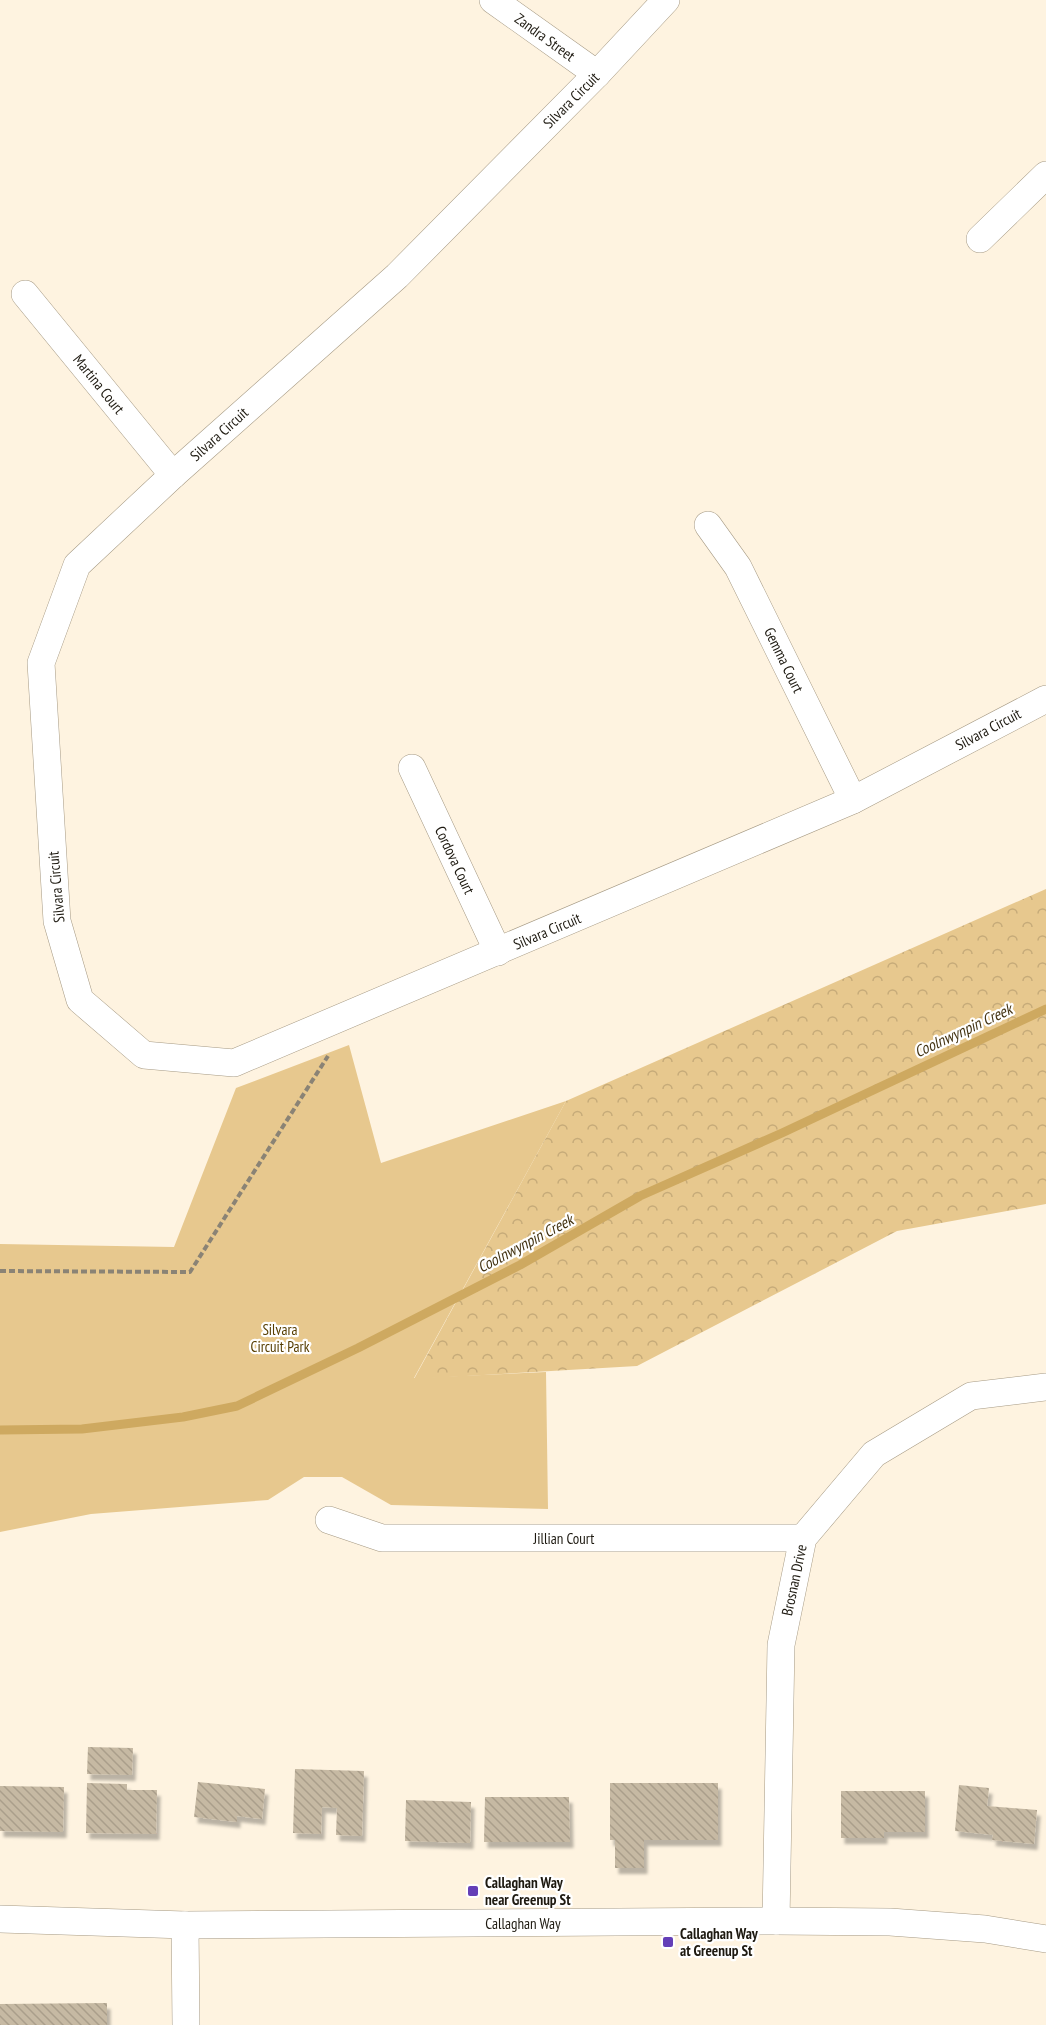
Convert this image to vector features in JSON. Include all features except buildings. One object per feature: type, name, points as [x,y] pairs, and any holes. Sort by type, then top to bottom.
[{"type":"street","name":"Zandra Street","points":[[494,0],[597,74]]},
{"type":"street","name":"Silvara Circuit","points":[[666,0],[597,74],[398,276],[173,475],[77,565],[41,663],[57,921],[80,1000],[144,1055],[234,1063],[853,800],[1046,699]]},
{"type":"street","points":[[980,239],[1046,175]]},
{"type":"street","name":"Martina Court","points":[[25,294],[173,475]]},
{"type":"street","name":"Gemma Court","points":[[708,525],[738,567],[853,800]]},
{"type":"street","name":"Cordova Court","points":[[412,768],[498,952]]},
{"type":"street","name":"Brosnan Drive","points":[[776,1921],[781,1644],[803,1538],[874,1454],[971,1396],[1046,1387]]},
{"type":"street","name":"Jillian Court","points":[[328,1520],[382,1538],[803,1538]]},
{"type":"street","name":"Callaghan Way","points":[[0,1919],[185,1925],[890,1922],[985,1929],[1046,1939]]},
{"type":"street","points":[[185,1925],[186,2025]]},
{"type":"path","points":[[0,1271],[190,1272],[331,1052]]},
{"type":"green space","points":[[1046,889],[1046,1204],[897,1231],[637,1366],[414,1379],[566,1101]]},
{"type":"green space","name":"Silvara Circuit Park","points":[[349,1045],[381,1163],[566,1101],[414,1378],[546,1372],[548,1509],[391,1505],[342,1477],[304,1477],[268,1500],[91,1514],[0,1532],[0,1244],[174,1247],[236,1088]]},
{"type":"waterway","name":"Coolnwynpin Creek","points":[[0,1430],[82,1429],[183,1417],[237,1406],[358,1348],[520,1265],[640,1196],[782,1133],[1046,1009]]},
{"type":"place","name":"Callaghan Way near Greenup St","points":[[473,1891]]},
{"type":"place","name":"Callaghan Way at Greenup St","points":[[668,1942]]}]
